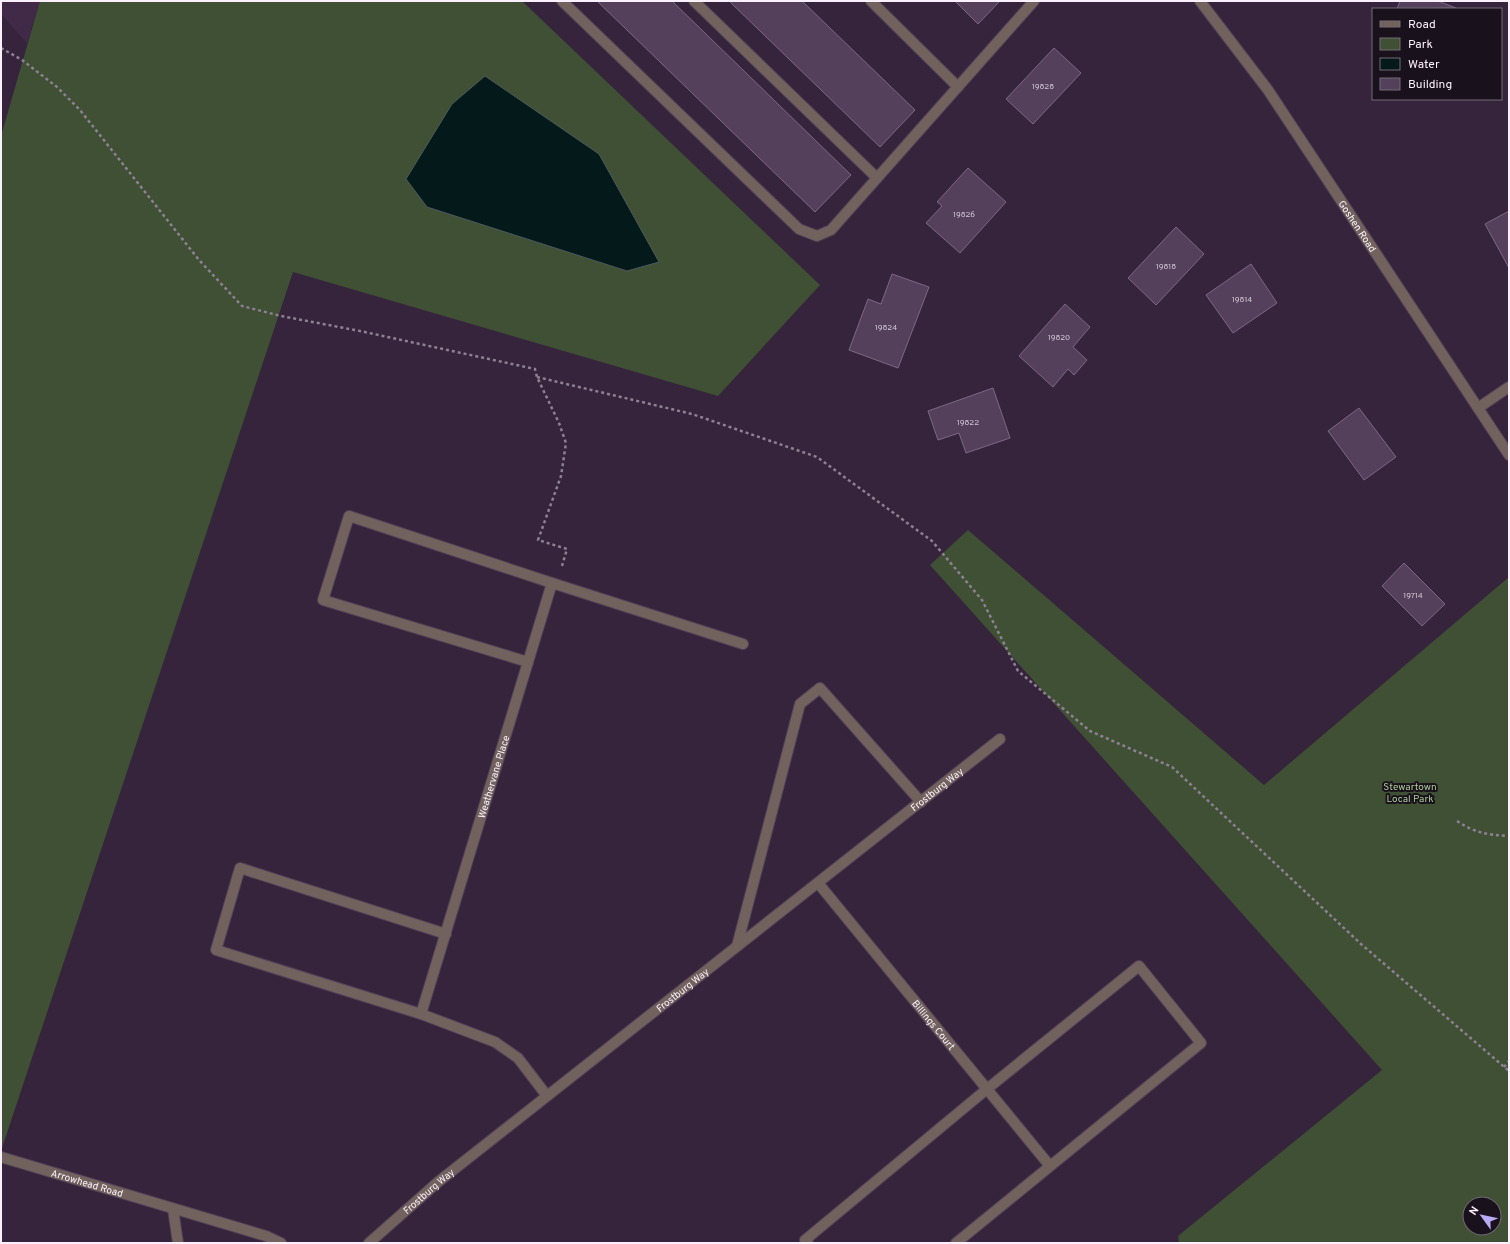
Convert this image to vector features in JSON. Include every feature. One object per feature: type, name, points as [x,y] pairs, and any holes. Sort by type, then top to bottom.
[{"type":"street","points":[[562,1],[799,229],[817,236],[831,230],[1034,1]]},
{"type":"street","points":[[694,1],[877,178]]},
{"type":"street","points":[[871,1],[958,87]]},
{"type":"street","name":"Goshen Road","points":[[1200,1],[1268,90],[1509,455]]},
{"type":"street","points":[[1478,408],[1509,386]]},
{"type":"street","points":[[528,662],[323,600],[349,516],[743,644]]},
{"type":"street","name":"Weathervane Place","points":[[421,1014],[528,662],[555,584]]},
{"type":"street","points":[[737,946],[800,704],[820,688],[921,802]]},
{"type":"street","name":"Frostburg Way","points":[[369,1243],[438,1182],[1000,740]]},
{"type":"street","points":[[446,934],[240,868],[216,950],[421,1014],[495,1042],[518,1058],[547,1096]]},
{"type":"street","name":"Billings Court","points":[[818,883],[1050,1166]]},
{"type":"street","points":[[808,1243],[805,1240],[987,1089],[1139,966],[1202,1043],[956,1243]]},
{"type":"street","name":"Arrowhead Road","points":[[1,1157],[266,1236],[278,1242]]},
{"type":"street","points":[[173,1209],[178,1243]]},
{"type":"path","points":[[1,48],[22,60],[57,87],[80,110],[199,260],[242,306],[281,316],[360,331],[535,369],[537,377],[559,423],[566,443],[561,476],[538,540],[567,549],[555,584]]},
{"type":"path","points":[[537,377],[692,414],[817,457],[932,541],[982,600],[1018,671],[1090,731],[1172,767],[1361,944],[1509,1071]]},
{"type":"path","points":[[1457,821],[1467,828],[1488,835],[1509,836]]},
{"type":"path","points":[[1504,1066],[1509,1061]]},
{"type":"shaded area","points":[[1,1],[40,1],[27,43],[1,14]]},
{"type":"green space","points":[[40,1],[522,1],[820,285],[718,396],[293,272],[1,1151],[1,136]]},
{"type":"green space","name":"Stewartown Local Park","points":[[968,530],[1264,785],[1509,577],[1509,1243],[1179,1243],[1178,1236],[1382,1070],[930,565]]},
{"type":"water","points":[[485,76],[599,154],[659,262],[627,271],[427,207],[406,179],[452,104]]},
{"type":"building","points":[[597,1],[672,1],[851,175],[815,212]]},
{"type":"building","points":[[729,1],[802,1],[915,110],[880,147]]},
{"type":"building","points":[[955,1],[1000,1],[978,24]]},
{"type":"building","points":[[1400,1],[1438,1],[1456,8],[1397,8]]},
{"type":"building","points":[[1054,48],[1081,73],[1033,124],[1006,99]]},
{"type":"building","points":[[968,168],[1006,202],[960,253],[926,223],[942,206],[937,202]]},
{"type":"building","points":[[1509,211],[1509,268],[1485,224]]},
{"type":"building","points":[[1176,227],[1204,254],[1156,305],[1128,278]]},
{"type":"building","points":[[1251,264],[1277,303],[1233,333],[1206,295]]},
{"type":"building","points":[[892,274],[929,287],[898,368],[849,350],[868,299],[881,304]]},
{"type":"building","points":[[1065,304],[1090,327],[1073,347],[1087,360],[1074,375],[1068,369],[1053,387],[1019,356]]},
{"type":"building","points":[[993,388],[1010,438],[966,453],[959,433],[938,440],[928,411]]},
{"type":"building","points":[[1359,408],[1396,457],[1364,480],[1328,431]]},
{"type":"building","points":[[1404,563],[1445,604],[1422,626],[1382,586]]}]
